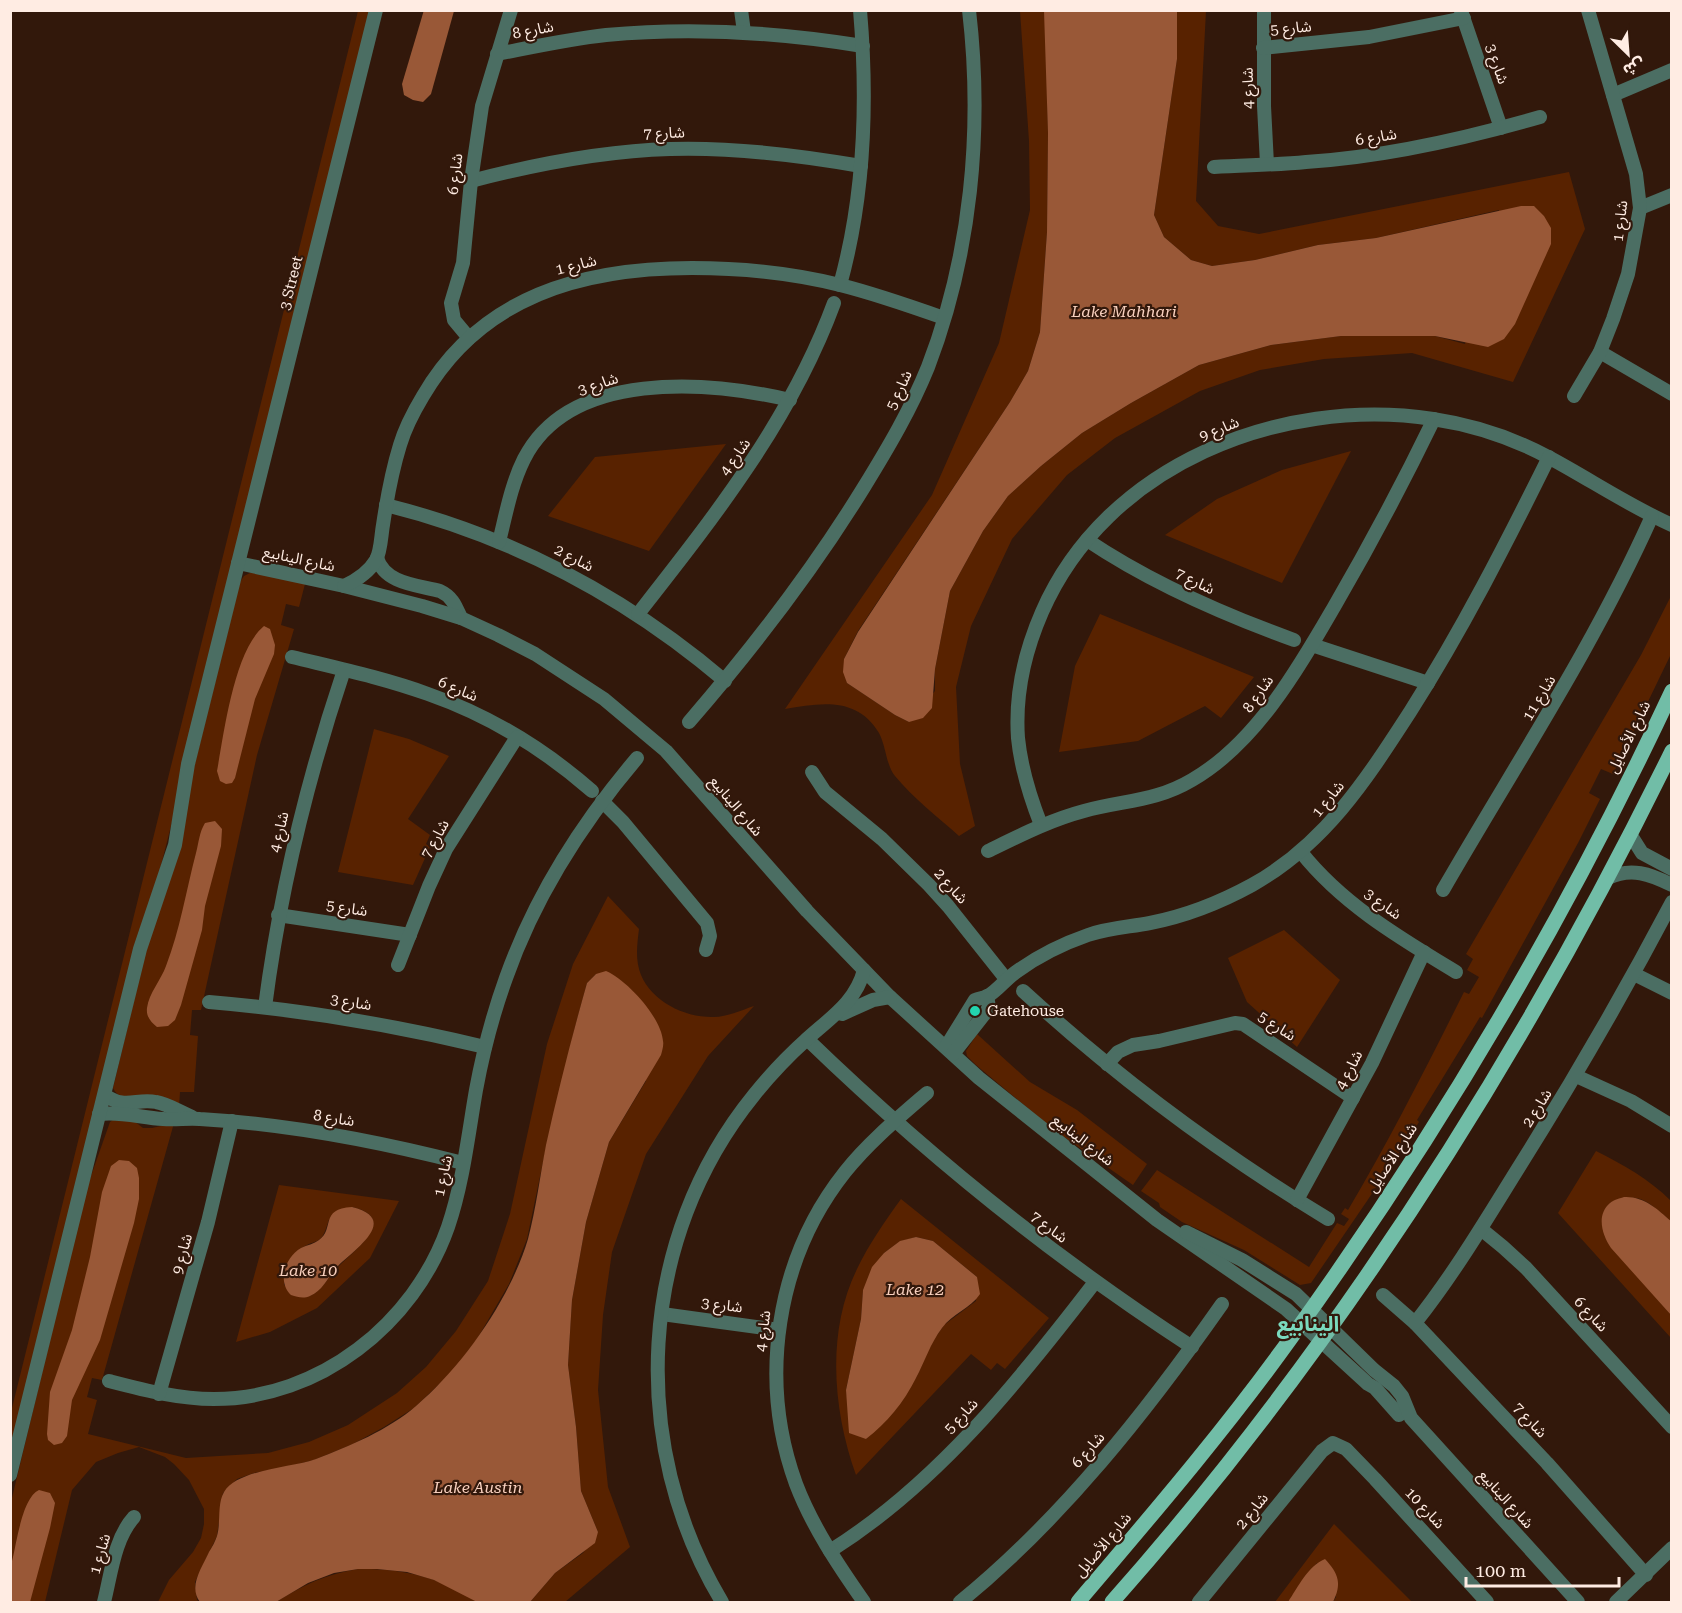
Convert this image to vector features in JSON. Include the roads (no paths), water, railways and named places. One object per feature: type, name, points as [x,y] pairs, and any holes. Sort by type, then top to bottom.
[{"type":"main road","name":"شارع الأصايل","points":[[1078,1602],[1213,1441],[1302,1323],[1401,1179],[1496,1026],[1549,932],[1600,838],[1671,691]]},
{"type":"main road","points":[[1112,1602],[1239,1448],[1330,1326],[1438,1169],[1477,1108],[1608,878],[1671,751]]},
{"type":"street","name":"3 Street","points":[[10,1475],[140,949],[175,845],[188,764],[376,10]]},
{"type":"street","name":"شارع 6","points":[[469,338],[454,320],[451,309],[463,263],[471,181],[482,106],[511,10]]},
{"type":"street","points":[[741,10],[744,32]]},
{"type":"street","points":[[840,285],[854,225],[861,166],[865,108],[860,10]]},
{"type":"street","name":"شارع 5","points":[[689,722],[725,681],[784,606],[874,471],[917,392],[953,292],[964,233],[972,156],[974,98],[969,10]]},
{"type":"street","name":"شارع 4","points":[[1264,10],[1263,48],[1268,164]]},
{"type":"street","name":"شارع 1","points":[[1574,396],[1600,351],[1613,319],[1628,274],[1640,208],[1639,185],[1588,10]]},
{"type":"street","name":"شارع 5","points":[[1263,48],[1369,37],[1462,14]]},
{"type":"street","name":"شارع 3","points":[[1462,14],[1501,128]]},
{"type":"street","name":"شارع 8","points":[[497,54],[573,39],[707,30],[805,37],[863,46]]},
{"type":"street","points":[[1613,95],[1671,70]]},
{"type":"street","name":"شارع 6","points":[[1214,167],[1307,162],[1402,150],[1540,117]]},
{"type":"street","name":"شارع 7","points":[[471,181],[520,168],[570,159],[620,152],[670,149],[767,152],[861,166]]},
{"type":"street","points":[[1640,208],[1671,195]]},
{"type":"street","name":"شارع 1","points":[[377,558],[392,474],[400,443],[413,413],[444,364],[469,338],[505,311],[534,296],[586,278],[613,273],[678,268],[726,268],[795,276],[840,285],[892,299],[944,318]]},
{"type":"street","name":"شارع 4","points":[[638,614],[730,492],[772,430],[810,361],[834,303]]},
{"type":"street","points":[[1600,351],[1671,394]]},
{"type":"street","name":"شارع 3","points":[[499,542],[514,484],[525,458],[541,435],[562,417],[585,403],[631,391],[692,387],[729,389],[790,400]]},
{"type":"street","name":"شارع 9","points":[[1041,825],[1030,796],[1018,738],[1021,684],[1032,639],[1045,605],[1066,568],[1099,525],[1147,484],[1173,467],[1233,439],[1300,420],[1389,414],[1434,419],[1494,434],[1549,457],[1609,493],[1671,525]]},
{"type":"street","name":"شارع 8","points":[[988,851],[1041,825],[1085,810],[1131,803],[1160,795],[1191,781],[1214,766],[1242,742],[1261,719],[1312,645],[1373,539],[1434,419]]},
{"type":"street","name":"شارع 1","points":[[949,1050],[986,1012],[989,1007],[987,996],[1032,961],[1068,942],[1114,928],[1186,914],[1224,899],[1260,880],[1301,852],[1325,829],[1346,805],[1428,683],[1503,551],[1549,457]]},
{"type":"street","name":"شارع 2","points":[[386,505],[414,512],[499,542],[570,574],[638,614],[682,645],[725,681]]},
{"type":"street","name":"شارع 11","points":[[1443,890],[1583,655],[1652,516]]},
{"type":"street","name":"شارع 7","points":[[1087,540],[1136,571],[1178,592],[1254,626],[1294,640]]},
{"type":"street","points":[[344,586],[360,577],[377,558],[382,570],[392,578],[447,595],[453,600],[461,618]]},
{"type":"street","name":"شارع الينابيع","points":[[238,563],[344,586],[461,618],[498,635],[570,676],[604,699],[636,724],[694,781],[778,879],[864,970],[890,997],[949,1050],[1032,1122],[1176,1234],[1278,1303],[1320,1340],[1373,1379],[1398,1390],[1405,1416]]},
{"type":"street","points":[[1312,645],[1428,683]]},
{"type":"street","name":"شارع 6","points":[[292,657],[428,694],[486,719],[561,766],[597,796]]},
{"type":"street","name":"شارع 4","points":[[265,1007],[278,915],[305,796],[344,670]]},
{"type":"street","name":"شارع 7","points":[[398,965],[429,886],[447,849],[517,737]]},
{"type":"street","name":"شارع 1","points":[[109,1381],[159,1394],[217,1399],[273,1390],[316,1375],[358,1350],[397,1315],[432,1264],[448,1227],[485,1047],[506,979],[538,904],[597,796],[637,758]]},
{"type":"street","name":"شارع 2","points":[[812,772],[825,792],[882,838],[935,892],[1006,980]]},
{"type":"street","points":[[597,796],[623,822],[707,923],[710,936],[706,950]]},
{"type":"street","points":[[1630,834],[1637,847],[1647,857],[1671,869]]},
{"type":"street","name":"شارع 3","points":[[1301,852],[1343,896],[1456,972]]},
{"type":"street","points":[[1639,873],[1647,857]]},
{"type":"street","points":[[1608,878],[1623,873],[1650,874],[1671,885]]},
{"type":"street","points":[[1639,873],[1647,880],[1671,892]]},
{"type":"street","name":"شارع 2","points":[[1415,1323],[1481,1229],[1576,1076],[1634,974],[1671,902]]},
{"type":"street","name":"شارع 5","points":[[278,915],[410,935]]},
{"type":"street","name":"شارع 4","points":[[1297,1200],[1353,1098],[1424,952]]},
{"type":"street","points":[[723,1602],[703,1568],[687,1532],[667,1467],[660,1429],[657,1353],[665,1287],[679,1232],[700,1179],[713,1154],[753,1096],[776,1069],[853,997],[864,970]]},
{"type":"street","points":[[1634,974],[1671,993]]},
{"type":"street","points":[[1023,991],[1107,1064],[1191,1128],[1328,1219]]},
{"type":"street","points":[[825,1024],[858,1006],[890,997]]},
{"type":"street","name":"شارع 3","points":[[209,1002],[265,1007],[376,1023],[485,1047]]},
{"type":"street","name":"شارع 5","points":[[1107,1064],[1118,1052],[1133,1045],[1243,1023],[1353,1098]]},
{"type":"street","points":[[807,1039],[895,1122]]},
{"type":"street","points":[[1576,1076],[1631,1101],[1671,1126]]},
{"type":"street","name":"شارع 4","points":[[864,1602],[830,1551],[804,1504],[784,1444],[777,1397],[778,1330],[792,1271],[814,1220],[833,1189],[850,1167],[927,1093]]},
{"type":"street","name":"شارع 8","points":[[105,1095],[111,1100],[125,1104],[160,1102],[167,1113],[357,1138],[463,1162]]},
{"type":"street","points":[[142,1102],[138,1110],[148,1125],[155,1126],[167,1113]]},
{"type":"street","points":[[99,1114],[117,1113],[140,1116]]},
{"type":"street","name":"شارع 9","points":[[159,1394],[208,1222],[232,1121]]},
{"type":"street","name":"شارع 7","points":[[895,1122],[970,1186],[1095,1282],[1192,1347]]},
{"type":"street","name":"شارع الينابيع","points":[[1133,1200],[1255,1268],[1296,1294],[1312,1308],[1330,1326],[1373,1379],[1373,1394],[1389,1410],[1405,1416],[1578,1602]]},
{"type":"street","name":"شارع 6","points":[[1481,1229],[1526,1268],[1671,1426]]},
{"type":"street","name":"شارع 5","points":[[830,1551],[897,1503],[950,1452],[1010,1387],[1095,1282]]},
{"type":"street","name":"شارع 7","points":[[1383,1294],[1415,1323],[1547,1463],[1646,1575]]},
{"type":"street","name":"شارع 6","points":[[960,1602],[1025,1544],[1092,1471],[1151,1401],[1222,1304]]},
{"type":"street","name":"شارع 3","points":[[662,1314],[778,1330]]},
{"type":"street","name":"شارع 2","points":[[1199,1602],[1322,1451],[1333,1443]]},
{"type":"street","name":"شارع 10","points":[[1333,1443],[1346,1449],[1487,1602]]},
{"type":"street","name":"شارع 1","points":[[104,1602],[119,1542],[125,1528],[134,1517]]},
{"type":"street","points":[[1616,1602],[1671,1548]]},
{"type":"water","points":[[424,10],[454,11],[431,94],[423,102],[404,95],[402,84]]},
{"type":"water","name":"Lake Mahhari","points":[[1044,11],[1177,11],[1177,59],[1154,215],[1164,237],[1191,260],[1212,266],[1255,260],[1318,245],[1376,238],[1521,206],[1534,206],[1544,216],[1551,228],[1551,244],[1515,324],[1504,339],[1488,347],[1435,336],[1341,336],[1271,345],[1199,365],[1082,433],[1008,496],[983,531],[950,591],[935,669],[932,708],[923,718],[909,722],[847,683],[843,672],[844,659],[858,632],[1010,402],[1028,371],[1040,332],[1047,232],[1048,133]]},
{"type":"water","points":[[264,626],[270,629],[275,645],[274,654],[255,699],[235,778],[232,783],[226,784],[220,781],[217,771],[232,694],[245,654]]},
{"type":"water","points":[[215,821],[222,829],[221,846],[205,906],[202,930],[181,1005],[175,1020],[168,1026],[157,1027],[148,1017],[148,1002],[171,952],[201,830],[205,823]]},
{"type":"water","name":"Lake Austin","points":[[606,971],[623,982],[642,1000],[661,1031],[663,1044],[661,1055],[609,1142],[586,1222],[572,1300],[568,1365],[581,1491],[598,1532],[595,1543],[555,1573],[530,1602],[477,1602],[434,1580],[407,1572],[358,1569],[334,1573],[308,1583],[276,1602],[200,1602],[195,1590],[197,1577],[216,1538],[222,1497],[231,1484],[241,1478],[266,1470],[316,1459],[355,1443],[393,1423],[434,1390],[483,1330],[510,1285],[528,1239],[546,1145],[587,983],[596,974]]},
{"type":"water","points":[[119,1160],[129,1161],[137,1168],[139,1199],[134,1223],[100,1340],[72,1400],[67,1436],[62,1443],[54,1445],[48,1440],[47,1434],[50,1392],[72,1330],[90,1257],[102,1192],[111,1166]]},
{"type":"water","points":[[1624,1197],[1644,1201],[1671,1221],[1671,1315],[1611,1248],[1605,1237],[1602,1225],[1603,1213],[1611,1202]]},
{"type":"water","name":"Lake 10","points":[[352,1207],[366,1212],[373,1219],[373,1227],[369,1235],[315,1293],[305,1297],[291,1295],[284,1283],[284,1277],[291,1257],[301,1248],[324,1236],[331,1215],[335,1211]]},
{"type":"water","name":"Lake 12","points":[[916,1237],[933,1241],[977,1277],[980,1294],[942,1328],[906,1395],[888,1419],[866,1439],[849,1433],[846,1390],[861,1319],[863,1290],[872,1267],[884,1253],[900,1241]]},
{"type":"water","points":[[39,1490],[50,1493],[55,1503],[50,1528],[30,1602],[11,1602],[11,1565],[19,1530],[29,1501]]},
{"type":"water","points":[[1325,1559],[1338,1579],[1338,1590],[1333,1602],[1288,1602],[1308,1572]]},
{"type":"place","name":"Gatehouse","points":[[975,1011]]},
{"type":"district","name":"الينابيع","points":[[1308,1324]]}]
